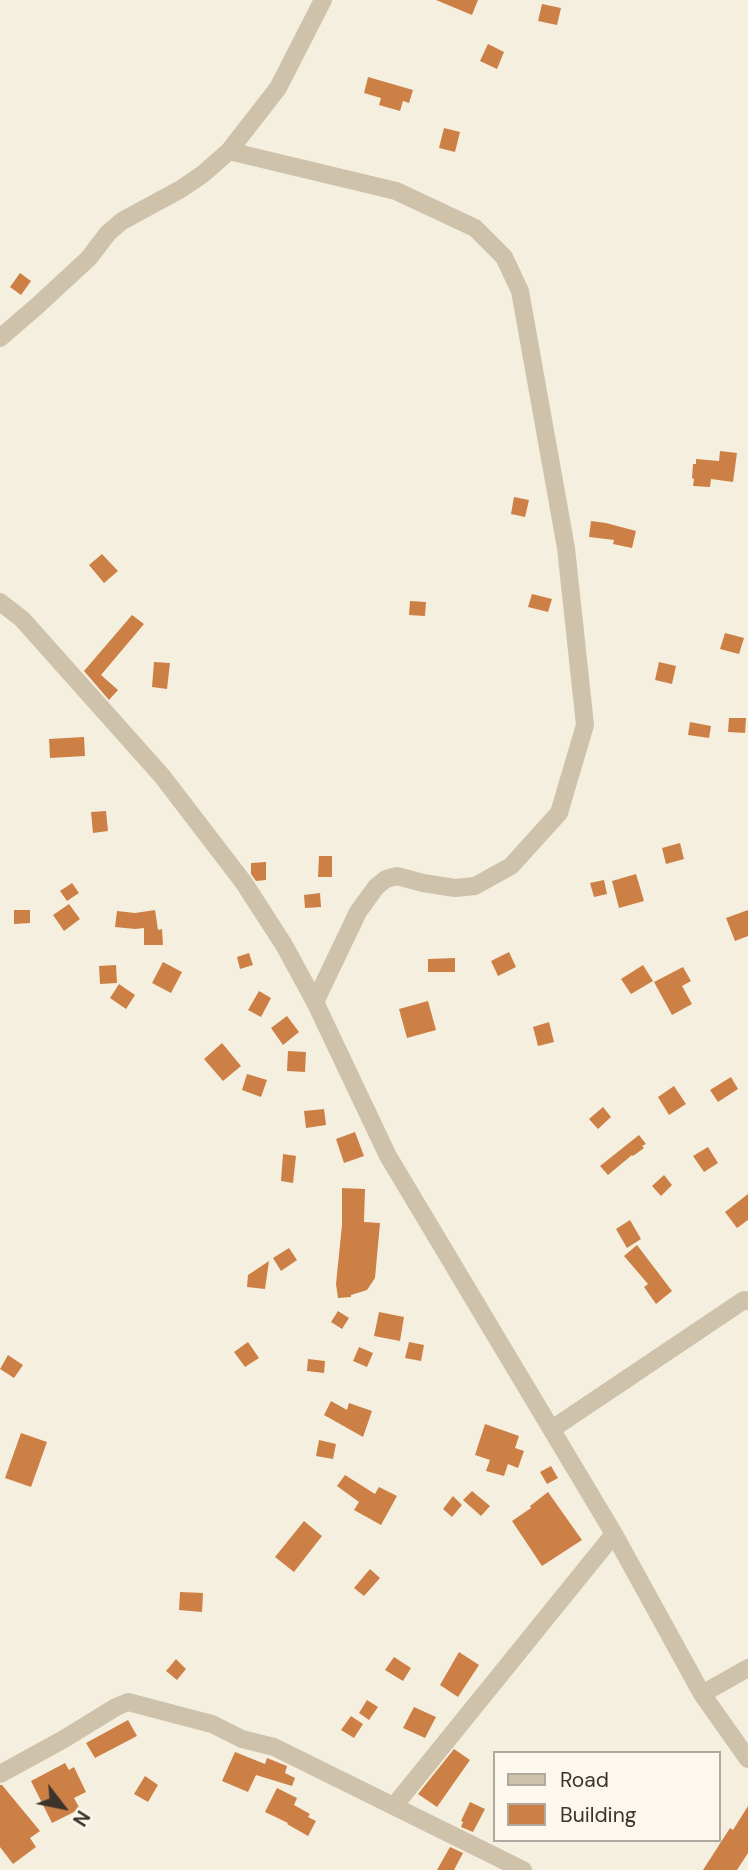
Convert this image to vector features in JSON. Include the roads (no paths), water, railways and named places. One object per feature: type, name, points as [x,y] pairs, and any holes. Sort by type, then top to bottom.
[{"type":"street","points":[[0,338],[89,258],[108,233],[122,221],[181,189],[229,151],[278,88],[323,0]]},
{"type":"street","points":[[229,151],[396,191],[475,228],[504,257],[520,291],[566,548],[585,725],[559,813],[511,866],[475,886],[455,888],[397,876],[386,879],[376,887],[358,912],[314,1002]]},
{"type":"street","points":[[0,602],[22,619],[162,776],[244,883],[284,945],[388,1156],[614,1534],[702,1694],[748,1759]]},
{"type":"street","points":[[552,1429],[744,1300],[748,1301]]},
{"type":"street","points":[[394,1806],[614,1534]]},
{"type":"street","points":[[702,1694],[748,1668]]},
{"type":"street","points":[[0,1774],[128,1702],[212,1724],[242,1739],[274,1747],[523,1870]]}]
